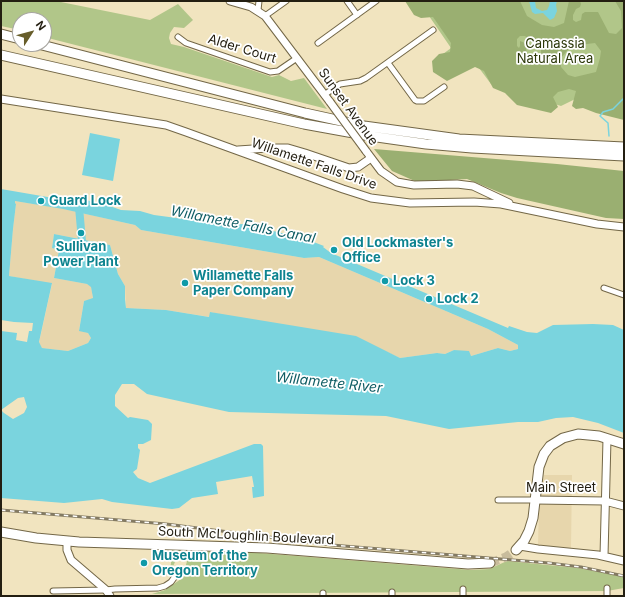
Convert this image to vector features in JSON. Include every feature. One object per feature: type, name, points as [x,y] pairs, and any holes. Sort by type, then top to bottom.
[{"type":"highway","points":[[1,34],[12,37]]},
{"type":"highway","points":[[52,48],[305,113],[379,128],[459,139],[624,147]]},
{"type":"highway","points":[[1,55],[304,124],[370,136],[426,144],[624,156]]},
{"type":"highway","points":[[562,153],[624,161]]},
{"type":"highway","points":[[518,548],[527,536],[531,526],[540,463],[544,454],[554,443],[563,438],[578,434],[593,435],[624,444]]},
{"type":"highway","name":"South McLoughlin Boulevard","points":[[1,532],[67,541],[267,548],[468,564],[490,564]]},
{"type":"street","name":"Sunset Avenue","points":[[230,1],[248,5],[258,10],[265,16],[371,158],[381,171],[389,178],[404,184],[467,185],[481,189],[514,206]]},
{"type":"street","points":[[258,10],[260,1]]},
{"type":"street","points":[[265,16],[286,1]]},
{"type":"street","points":[[347,1],[357,15]]},
{"type":"street","points":[[318,43],[376,1]]},
{"type":"street","points":[[324,95],[340,84],[360,81],[388,63],[433,30]]},
{"type":"street","name":"Alder Court","points":[[178,37],[186,43],[270,72],[278,71],[297,58]]},
{"type":"street","points":[[388,63],[415,100],[424,101],[444,87]]},
{"type":"street","name":"Willamette Falls Drive","points":[[1,99],[161,124],[371,198],[410,203],[482,202],[514,206],[597,224],[624,226]]},
{"type":"street","points":[[236,150],[288,148],[349,168],[358,167],[371,158]]},
{"type":"street","points":[[467,185],[480,194],[482,202]]},
{"type":"street","points":[[604,288],[624,295]]},
{"type":"street","points":[[604,556],[607,439]]},
{"type":"street","name":"Main Street","points":[[498,500],[605,501],[624,506]]},
{"type":"street","points":[[67,541],[67,550],[71,560],[108,593]]},
{"type":"street","points":[[518,548],[604,556],[624,561]]},
{"type":"street","points":[[53,591],[108,593],[162,587],[174,579],[179,571]]},
{"type":"street","points":[[607,588],[607,596]]},
{"type":"street","points":[[463,589],[463,596]]},
{"type":"shaded area","name":"Willamette Falls Paper Company","points":[[15,201],[60,208],[135,225],[141,230],[304,258],[319,257],[488,329],[518,345],[518,349],[510,351],[498,348],[471,356],[454,350],[445,354],[437,353],[400,358],[387,352],[210,312],[210,317],[166,310],[126,308],[125,286],[118,274],[110,245],[54,234],[52,248],[59,249],[54,278],[91,286],[93,299],[84,301],[79,330],[88,333],[91,338],[88,343],[68,351],[42,348],[39,343],[52,284],[9,276],[16,204]]},
{"type":"shaded area","points":[[544,475],[572,475],[571,548],[538,545],[539,507]]},
{"type":"green space","points":[[1,1],[56,1],[150,20],[178,4],[193,20],[184,28],[174,27],[169,38],[171,44],[272,77],[279,75],[291,81],[304,78],[327,109],[52,39],[52,12],[12,12],[12,28],[1,26]]},
{"type":"green space","name":"Camassia Natural Area","points":[[405,1],[520,1],[527,16],[542,25],[554,27],[564,23],[569,1],[580,1],[580,7],[576,9],[573,15],[573,20],[576,22],[581,20],[582,14],[585,12],[598,12],[609,33],[616,34],[622,28],[621,11],[615,1],[624,1],[624,120],[583,108],[576,109],[572,106],[576,91],[569,89],[558,92],[553,97],[558,107],[551,113],[517,105],[505,93],[493,88],[484,71],[475,67],[447,81],[433,72],[432,61],[439,54],[450,52],[451,43],[433,17],[421,18],[414,15]],"holes":[[[520,36],[525,36],[532,42],[539,43],[541,45],[541,59],[534,65],[531,65],[528,59],[525,43],[520,41],[519,48],[517,46],[517,39]],[[595,43],[601,51],[596,72],[575,77],[568,75],[561,67],[561,58],[571,46]]]},
{"type":"green space","name":"Camassia Natural Area","points":[[406,1],[624,1],[624,75],[561,106],[491,84],[476,64],[443,54],[451,48],[420,3]]},
{"type":"green space","points":[[374,149],[624,171],[624,219],[606,218],[517,198],[467,179],[417,182],[392,171]]},
{"type":"green space","points":[[171,550],[180,550],[172,569],[166,576],[171,564]]},
{"type":"green space","points":[[190,551],[247,552],[471,570],[489,569],[507,561],[578,568],[624,577],[624,588],[607,591],[152,594],[165,590],[181,579]]},
{"type":"water","points":[[529,1],[535,1],[536,8],[542,11],[547,10],[550,1],[557,1],[557,11],[554,18],[550,20],[543,13],[535,14],[532,12]]},
{"type":"water","points":[[90,133],[120,139],[113,181],[82,175]]},
{"type":"water","points":[[1,189],[65,200],[81,199],[104,204],[121,210],[140,211],[154,215],[229,225],[243,224],[303,238],[324,246],[323,247],[331,253],[508,328],[509,326],[527,332],[537,333],[553,325],[593,324],[613,325],[624,330],[624,433],[598,423],[573,417],[556,418],[538,422],[518,422],[449,429],[386,416],[229,412],[147,394],[134,384],[122,384],[115,395],[115,406],[128,418],[148,420],[152,424],[151,440],[143,444],[138,444],[138,448],[140,450],[137,469],[133,472],[138,478],[150,483],[254,444],[261,444],[263,446],[264,496],[253,498],[252,487],[254,487],[252,476],[216,482],[218,494],[192,498],[179,508],[172,509],[112,502],[102,499],[64,503],[1,498],[1,410],[1,331],[17,333],[16,340],[27,342],[29,331],[32,331],[33,323],[1,320]],"holes":[[[15,201],[63,209],[135,225],[141,230],[304,258],[319,257],[488,329],[518,345],[518,349],[510,351],[498,348],[471,356],[469,351],[454,350],[445,354],[437,353],[400,358],[356,336],[210,312],[209,317],[166,310],[126,308],[125,286],[118,274],[110,245],[54,234],[52,248],[59,250],[54,278],[87,284],[91,287],[93,298],[84,301],[79,331],[88,333],[91,338],[88,343],[68,351],[42,348],[39,342],[52,283],[9,276],[16,204]],[[24,397],[27,407],[24,413],[13,419],[1,410],[18,398]]]},
{"type":"waterway","points":[[609,136],[608,123],[600,116],[603,112],[613,109],[624,98]]},
{"type":"waterway","points":[[79,207],[82,241],[86,249]]},
{"type":"tunnel","points":[[490,563],[506,557],[516,550]]},
{"type":"railway","points":[[1,510],[166,524],[332,545],[549,563],[581,567],[624,576]]},
{"type":"place","name":"Guard Lock","points":[[41,201]]},
{"type":"place","name":"Sullivan Power Plant","points":[[81,233]]},
{"type":"place","name":"Old Lockmaster's Office","points":[[334,250]]},
{"type":"place","name":"Lock 3","points":[[385,281]]},
{"type":"place","name":"Willamette Falls Paper Company","points":[[185,283]]},
{"type":"place","name":"Lock 2","points":[[429,299]]},
{"type":"place","name":"Museum of the Oregon Territory","points":[[144,563]]},
{"type":"water label","name":"Willamette Falls Canal","points":[[243,225]]},
{"type":"water label","name":"Willamette River","points":[[329,383]]}]
